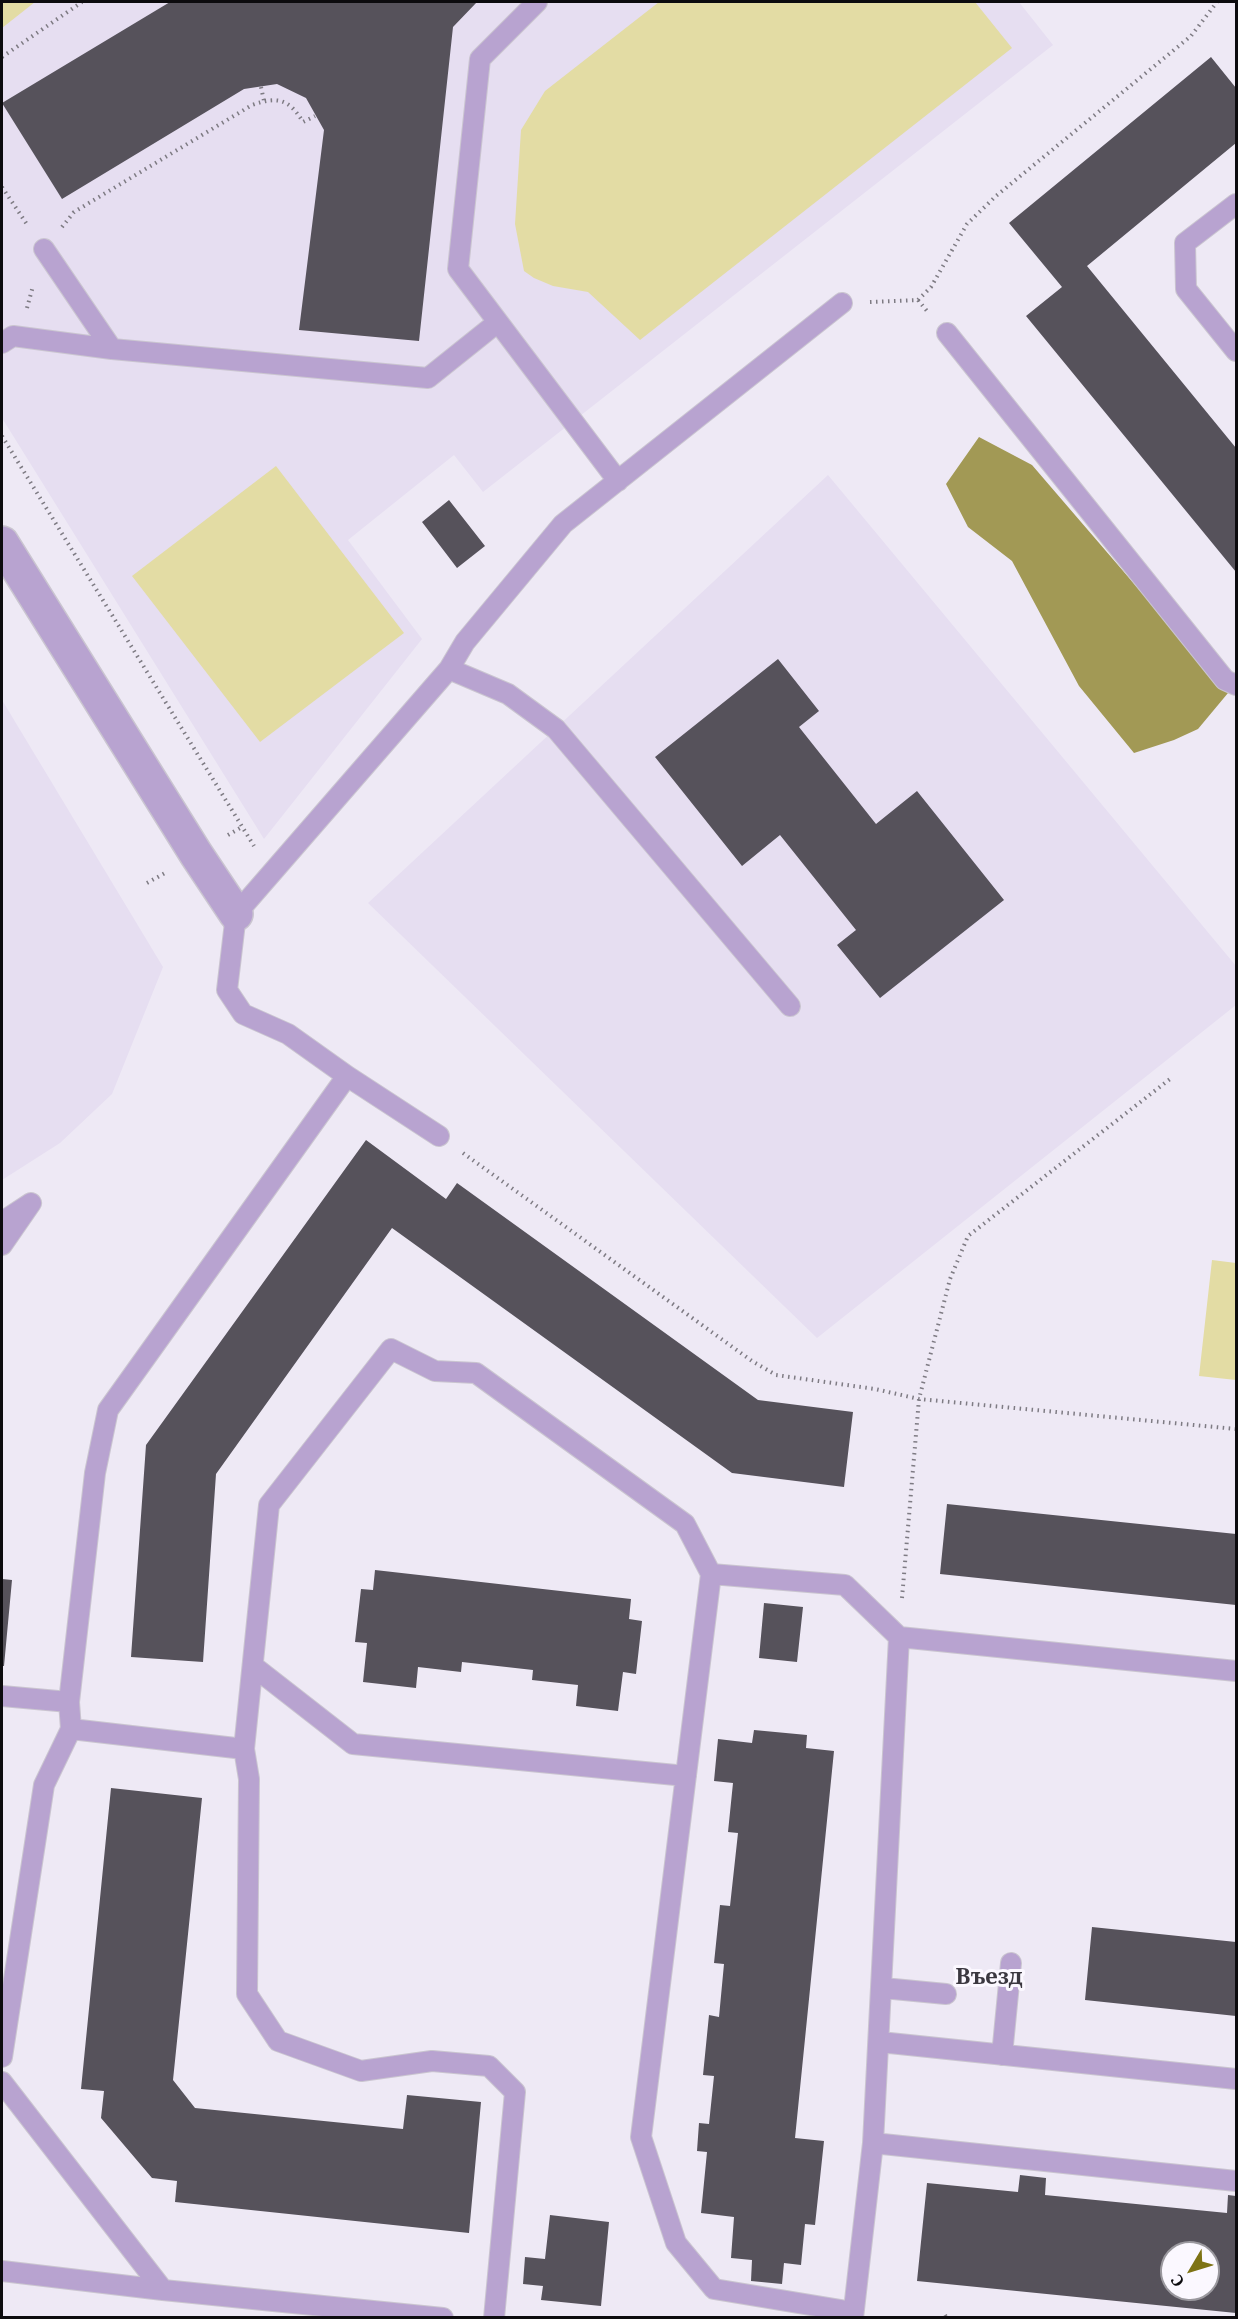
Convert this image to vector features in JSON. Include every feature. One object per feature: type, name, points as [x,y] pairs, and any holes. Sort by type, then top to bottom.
[{"type":"street","points":[[2,543],[196,854],[236,914]]},
{"type":"lane","points":[[537,2],[480,59],[458,269],[618,481]]},
{"type":"lane","points":[[1236,204],[1185,243],[1186,289],[1236,351]]},
{"type":"lane","points":[[44,249],[112,349]]},
{"type":"lane","points":[[439,1136],[288,1034],[243,1014],[227,990],[236,914],[449,669],[465,642],[563,524],[842,303]]},
{"type":"lane","points":[[2,344],[13,336],[112,349],[428,378],[498,322]]},
{"type":"lane","points":[[946,333],[1225,681],[1236,685]]},
{"type":"lane","points":[[449,669],[508,694],[556,729],[790,1006]]},
{"type":"lane","points":[[2,2057],[44,1785],[71,1729],[69,1702],[95,1473],[108,1410],[347,1076]]},
{"type":"lane","points":[[2,1222],[31,1203],[2,1245]]},
{"type":"lane","points":[[494,2318],[515,2092],[489,2066],[432,2061],[361,2071],[278,2041],[247,1994],[249,1779],[244,1749],[269,1505],[391,1348],[435,1371],[476,1373],[685,1524],[711,1574],[641,2137],[676,2243],[714,2289],[853,2315],[873,2143],[880,2042],[899,1637]]},
{"type":"lane","points":[[711,1574],[845,1585],[899,1637],[1236,1671]]},
{"type":"lane","points":[[253,1666],[353,1744],[686,1776]]},
{"type":"lane","points":[[2,1696],[69,1702]]},
{"type":"lane","points":[[71,1729],[244,1749]]},
{"type":"lane","points":[[1002,2055],[1011,1963]]},
{"type":"lane","points":[[883,1988],[946,1994]]},
{"type":"lane","points":[[880,2042],[1236,2079]]},
{"type":"lane","points":[[2,2082],[163,2290]]},
{"type":"lane","points":[[873,2143],[1236,2181]]},
{"type":"lane","points":[[2,2271],[163,2290],[443,2318]]},
{"type":"path","points":[[2,57],[82,2]]},
{"type":"path","points":[[842,303],[918,300],[931,287],[967,224],[996,196],[1191,36],[1217,2]]},
{"type":"path","points":[[261,87],[264,101]]},
{"type":"path","points":[[25,314],[44,249],[74,212],[252,105],[277,99],[294,107],[303,122],[315,116]]},
{"type":"path","points":[[2,187],[44,249]]},
{"type":"path","points":[[2,436],[260,854]]},
{"type":"path","points":[[147,883],[166,872]]},
{"type":"path","points":[[899,1637],[919,1399],[950,1279],[968,1236],[1170,1079]]},
{"type":"path","points":[[439,1136],[743,1354],[776,1375],[874,1389],[919,1399],[1236,1429]]},
{"type":"shaded area","points":[[2,2],[1019,2],[1053,45],[483,492],[454,455],[348,540],[422,639],[264,839],[2,418]]},
{"type":"shaded area","points":[[2,2],[35,2],[2,28]]},
{"type":"shaded area","points":[[659,2],[975,2],[1012,48],[640,340],[588,292],[553,286],[524,271],[515,224],[521,130],[545,91]]},
{"type":"shaded area","points":[[979,437],[1032,465],[1228,693],[1198,729],[1174,740],[1134,753],[1079,686],[1012,561],[968,527],[946,484]]},
{"type":"shaded area","points":[[276,466],[404,633],[260,742],[132,576]]},
{"type":"shaded area","points":[[828,475],[1236,966],[1236,1005],[817,1338],[368,903]]},
{"type":"shaded area","points":[[2,700],[163,967],[112,1094],[60,1143],[2,1180]]},
{"type":"shaded area","points":[[1212,1260],[1236,1263],[1236,1380],[1199,1376]]},
{"type":"building","points":[[170,2],[477,2],[453,27],[419,341],[299,330],[324,130],[306,98],[277,84],[244,89],[62,199],[2,103]]},
{"type":"building","points":[[1211,57],[1236,88],[1236,143],[1087,266],[1236,448],[1236,572],[1026,316],[1062,287],[1009,223]]},
{"type":"building","points":[[449,500],[485,546],[457,568],[422,522]]},
{"type":"building","points":[[778,659],[819,711],[799,727],[876,824],[917,791],[1004,900],[880,998],[837,945],[856,930],[780,835],[742,866],[655,757]]},
{"type":"building","points":[[366,1140],[446,1199],[457,1183],[758,1400],[853,1412],[844,1487],[732,1473],[392,1228],[216,1474],[203,1662],[131,1657],[146,1445]]},
{"type":"building","points":[[947,1504],[1236,1534],[1236,1605],[940,1574]]},
{"type":"building","points":[[375,1570],[631,1599],[629,1619],[642,1621],[636,1674],[623,1672],[618,1711],[576,1706],[578,1685],[532,1680],[533,1670],[462,1662],[461,1672],[418,1667],[416,1688],[363,1682],[367,1643],[355,1642],[361,1589],[373,1590]]},
{"type":"building","points":[[2,1579],[12,1580],[4,1666],[2,1666]]},
{"type":"building","points":[[764,1603],[803,1607],[797,1662],[759,1658]]},
{"type":"building","points":[[754,1730],[807,1735],[806,1748],[834,1751],[795,2138],[824,2141],[815,2225],[805,2224],[801,2265],[784,2263],[782,2284],[751,2281],[752,2260],[731,2258],[734,2217],[701,2213],[707,2152],[697,2151],[699,2123],[709,2124],[714,2076],[703,2075],[709,2015],[719,2017],[724,1964],[714,1963],[720,1905],[730,1906],[738,1833],[728,1832],[733,1783],[714,1781],[718,1739],[752,1743]]},
{"type":"building","points":[[111,1788],[202,1798],[173,2080],[195,2108],[403,2129],[407,2095],[481,2102],[469,2233],[175,2202],[177,2181],[152,2178],[101,2118],[104,2091],[81,2089]]},
{"type":"building","points":[[1092,1927],[1236,1942],[1236,2016],[1085,2000]]},
{"type":"building","points":[[1020,2175],[1046,2178],[1045,2195],[1227,2213],[1228,2195],[1236,2196],[1236,2313],[917,2281],[927,2183],[1018,2192]]},
{"type":"building","points":[[550,2215],[609,2222],[601,2306],[541,2300],[543,2286],[523,2284],[525,2257],[545,2259]]},
{"type":"district","name":"Въезд","points":[[989,1978]]}]
